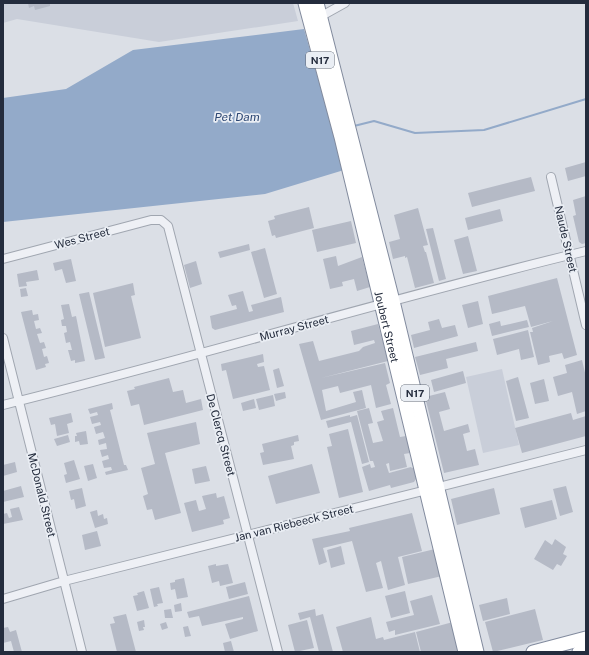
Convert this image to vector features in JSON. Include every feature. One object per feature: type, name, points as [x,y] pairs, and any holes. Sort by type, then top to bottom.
[{"type":"highway","name":"Joubert Street","points":[[305,3],[315,19],[346,136],[431,488],[465,652]]},
{"type":"highway","name":"Joubert Street","points":[[315,19],[317,3]]},
{"type":"highway","name":"Joubert Street","points":[[431,488],[477,652]]},
{"type":"highway","points":[[533,652],[586,638]]},
{"type":"highway","points":[[579,652],[586,650]]},
{"type":"street","points":[[315,19],[345,3]]},
{"type":"street","name":"Naude Street","points":[[551,177],[586,325]]},
{"type":"street","name":"Wes Street","points":[[3,259],[151,220],[161,220]]},
{"type":"street","name":"De Clercq Street","points":[[161,220],[168,226],[172,238],[200,354],[278,652]]},
{"type":"street","name":"Murray Street","points":[[3,405],[200,354],[386,302],[586,251]]},
{"type":"street","name":"McDonald Street","points":[[3,338],[82,652]]},
{"type":"street","name":"Jan van Riebeeck Street","points":[[3,599],[64,581],[586,450]]},
{"type":"shaded area","points":[[3,3],[293,3],[298,21],[159,42],[17,19],[3,23]]},
{"type":"shaded area","points":[[502,369],[519,445],[483,453],[466,377]]},
{"type":"water","name":"Pet Dam","points":[[304,29],[344,170],[265,194],[3,222],[3,98],[66,89],[133,50]]},
{"type":"building","points":[[28,3],[50,3],[50,6],[35,10],[34,6],[29,8]]},
{"type":"building","points":[[586,162],[586,176],[568,181],[565,168]]},
{"type":"building","points":[[531,177],[535,191],[472,207],[468,193]]},
{"type":"building","points":[[586,196],[586,243],[582,244],[579,242],[573,216],[576,215],[573,200]]},
{"type":"building","points":[[309,207],[314,228],[276,238],[275,235],[272,236],[268,221],[275,219],[274,216]]},
{"type":"building","points":[[418,208],[428,245],[423,246],[434,283],[415,288],[407,257],[405,258],[405,256],[393,259],[389,242],[400,239],[394,215]]},
{"type":"building","points":[[500,209],[503,221],[468,230],[465,218]]},
{"type":"building","points":[[351,221],[356,243],[317,252],[312,230]]},
{"type":"building","points":[[433,228],[446,279],[439,281],[426,229]]},
{"type":"building","points":[[468,236],[477,271],[463,274],[454,240]]},
{"type":"building","points":[[249,244],[250,250],[220,258],[218,252]]},
{"type":"building","points":[[265,248],[277,294],[264,298],[251,252]]},
{"type":"building","points":[[336,256],[338,266],[362,257],[370,287],[357,291],[354,279],[342,282],[343,286],[330,289],[323,259]]},
{"type":"building","points":[[71,259],[76,281],[66,283],[62,269],[55,271],[53,263]]},
{"type":"building","points":[[196,261],[202,284],[190,288],[184,265]]},
{"type":"building","points":[[37,270],[39,280],[26,282],[27,286],[19,287],[17,274]]},
{"type":"building","points":[[557,278],[577,355],[564,359],[562,353],[549,356],[550,362],[538,365],[530,332],[533,332],[532,328],[553,321],[531,327],[525,306],[492,314],[488,296]]},
{"type":"building","points":[[133,283],[135,295],[131,296],[141,338],[105,347],[93,293]]},
{"type":"building","points":[[26,288],[28,296],[21,297],[20,289]]},
{"type":"building","points":[[243,291],[249,312],[253,311],[251,305],[281,297],[284,312],[215,330],[212,328],[210,316],[237,309],[236,305],[232,306],[228,295]]},
{"type":"building","points":[[89,292],[105,358],[95,360],[79,294]]},
{"type":"building","points":[[478,301],[483,324],[468,328],[462,305]]},
{"type":"building","points":[[69,304],[72,317],[76,316],[85,361],[75,363],[75,360],[71,361],[68,350],[72,350],[70,342],[66,343],[64,333],[67,332],[66,326],[62,326],[61,320],[64,319],[61,305]]},
{"type":"building","points":[[32,310],[33,315],[38,314],[39,320],[34,321],[36,329],[40,328],[42,333],[37,334],[40,343],[44,342],[46,348],[42,349],[44,357],[47,356],[49,363],[45,364],[46,367],[36,370],[21,312]]},
{"type":"building","points":[[439,319],[442,328],[455,325],[458,336],[414,348],[411,335],[430,330],[428,322]]},
{"type":"building","points":[[527,320],[529,327],[492,336],[489,324],[500,321],[501,326]]},
{"type":"building","points":[[378,324],[388,361],[321,378],[385,363],[390,383],[386,385],[391,404],[376,408],[371,385],[340,393],[338,386],[322,390],[326,411],[356,402],[353,392],[362,390],[366,408],[321,420],[299,344],[313,341],[319,361],[359,351],[363,347],[375,343],[374,340],[354,345],[351,331]]},
{"type":"building","points":[[528,330],[534,357],[521,360],[519,349],[497,355],[493,339]]},
{"type":"building","points":[[476,342],[478,351],[446,359],[448,368],[420,375],[415,357]]},
{"type":"building","points":[[263,354],[264,362],[257,364],[258,367],[264,366],[270,390],[233,399],[226,370],[222,371],[221,364]]},
{"type":"building","points":[[582,360],[586,377],[586,411],[577,414],[572,392],[558,396],[553,377],[567,373],[565,365]]},
{"type":"building","points":[[279,368],[284,386],[277,388],[273,370]]},
{"type":"building","points":[[463,371],[466,383],[434,392],[431,380]]},
{"type":"building","points":[[518,377],[529,418],[516,421],[506,381]]},
{"type":"building","points":[[169,378],[173,392],[183,390],[186,403],[201,399],[203,410],[144,425],[139,404],[131,406],[127,391],[135,389],[134,387]]},
{"type":"building","points":[[544,379],[549,401],[535,404],[530,383]]},
{"type":"building","points":[[285,392],[286,398],[276,401],[274,394]]},
{"type":"building","points":[[445,392],[450,409],[439,412],[444,431],[468,424],[470,432],[463,434],[467,451],[475,449],[479,465],[444,473],[425,397]]},
{"type":"building","points":[[273,395],[275,406],[259,410],[256,399]]},
{"type":"building","points":[[254,399],[256,408],[243,411],[241,403]]},
{"type":"building","points":[[112,403],[113,409],[110,410],[124,465],[126,465],[128,470],[106,475],[105,472],[112,470],[111,467],[104,468],[102,461],[109,459],[108,455],[102,457],[100,450],[107,449],[106,443],[99,445],[98,440],[105,438],[103,432],[96,434],[94,427],[101,425],[100,422],[92,424],[90,417],[98,415],[97,412],[90,414],[88,409]]},
{"type":"building","points":[[369,408],[373,423],[368,424],[373,443],[383,441],[377,422],[384,420],[381,411],[393,408],[400,437],[406,436],[410,453],[404,454],[407,467],[390,471],[389,463],[386,464],[389,473],[415,467],[418,476],[414,482],[391,488],[390,485],[369,491],[362,467],[370,464],[371,468],[375,467],[373,461],[370,461],[357,411]]},
{"type":"building","points":[[71,413],[73,422],[67,424],[69,433],[57,436],[55,424],[51,425],[49,418]]},
{"type":"building","points":[[571,413],[573,420],[586,416],[586,436],[522,453],[515,428]]},
{"type":"building","points":[[350,415],[350,417],[357,415],[369,462],[362,464],[351,422],[328,428],[326,421]]},
{"type":"building","points":[[196,422],[200,444],[165,453],[181,513],[155,520],[152,509],[147,510],[143,496],[148,494],[141,468],[155,464],[147,433]]},
{"type":"building","points":[[348,429],[363,492],[339,498],[327,447],[332,446],[329,434]]},
{"type":"building","points":[[86,431],[88,444],[80,445],[79,441],[75,442],[75,436],[77,436],[76,433]]},
{"type":"building","points":[[68,435],[70,442],[57,446],[54,439]]},
{"type":"building","points":[[298,435],[299,441],[294,442],[294,445],[291,446],[294,459],[263,465],[260,453],[264,452],[262,444]]},
{"type":"building","points":[[74,460],[80,479],[66,483],[64,475],[67,474],[64,463]]},
{"type":"building","points":[[15,462],[17,472],[3,476],[3,465]]},
{"type":"building","points":[[93,464],[97,478],[88,481],[84,466]]},
{"type":"building","points":[[312,464],[320,493],[276,504],[268,476]]},
{"type":"building","points":[[206,466],[210,481],[195,484],[192,469]]},
{"type":"building","points":[[21,486],[24,497],[3,502],[3,491]]},
{"type":"building","points":[[566,486],[573,512],[560,516],[553,489]]},
{"type":"building","points":[[82,488],[86,506],[76,509],[74,499],[71,500],[69,491]]},
{"type":"building","points":[[494,488],[500,514],[457,525],[451,499]]},
{"type":"building","points":[[216,493],[217,498],[224,496],[230,518],[223,520],[224,524],[192,532],[184,503],[196,500],[199,511],[206,509],[202,496]]},
{"type":"building","points":[[552,500],[557,519],[525,528],[520,508]]},
{"type":"building","points":[[19,507],[23,520],[3,524],[3,514],[7,513],[9,518],[12,517],[10,509]]},
{"type":"building","points":[[97,510],[98,516],[103,514],[104,519],[107,518],[108,524],[95,528],[90,512]]},
{"type":"building","points":[[412,513],[422,551],[398,557],[405,585],[388,590],[381,561],[376,563],[383,588],[366,592],[352,541],[323,548],[327,562],[319,565],[312,539],[350,531],[349,528]]},
{"type":"building","points":[[97,531],[101,546],[85,550],[82,535]]},
{"type":"building","points":[[555,539],[566,547],[563,554],[567,556],[561,566],[557,564],[553,570],[534,559],[545,540],[552,545]]},
{"type":"building","points":[[341,546],[345,564],[331,568],[327,550]]},
{"type":"building","points":[[435,549],[442,576],[408,584],[402,557]]},
{"type":"building","points":[[216,564],[216,566],[228,564],[233,583],[220,586],[219,581],[212,583],[208,566]]},
{"type":"building","points":[[184,578],[188,597],[177,599],[175,589],[171,590],[170,583]]},
{"type":"building","points":[[245,582],[248,594],[229,599],[226,587]]},
{"type":"building","points":[[159,587],[163,603],[157,604],[158,606],[154,607],[150,589]]},
{"type":"building","points":[[144,591],[149,608],[137,611],[133,596]]},
{"type":"building","points":[[405,591],[410,613],[391,618],[385,596]]},
{"type":"building","points":[[432,595],[440,624],[395,635],[395,630],[389,632],[386,622],[414,615],[410,601]]},
{"type":"building","points":[[249,596],[258,631],[230,639],[225,624],[243,619],[243,617],[202,626],[199,616],[189,618],[187,612]]},
{"type":"building","points":[[507,598],[510,614],[483,621],[479,605]]},
{"type":"building","points":[[181,603],[182,611],[175,612],[174,605]]},
{"type":"building","points":[[171,609],[173,618],[165,618],[164,610]]},
{"type":"building","points":[[315,609],[316,616],[323,614],[333,652],[319,652],[310,617],[300,620],[298,613]]},
{"type":"building","points":[[535,609],[543,640],[493,652],[485,622]]},
{"type":"building","points":[[126,614],[136,652],[117,652],[110,624],[115,623],[113,617]]},
{"type":"building","points":[[371,617],[376,639],[383,637],[384,640],[415,632],[420,652],[343,652],[336,627]]},
{"type":"building","points":[[144,620],[144,630],[139,631],[137,622]]},
{"type":"building","points":[[307,620],[314,648],[295,652],[288,625]]},
{"type":"building","points":[[166,622],[168,628],[162,630],[160,624]]},
{"type":"building","points":[[453,622],[461,652],[421,652],[416,632]]},
{"type":"building","points":[[188,626],[191,636],[185,637],[183,627]]},
{"type":"building","points":[[8,627],[10,632],[16,630],[22,652],[14,652],[11,641],[3,643],[3,628]]},
{"type":"building","points":[[231,641],[234,652],[225,652],[223,643]]},
{"type":"waterway","points":[[354,126],[374,121],[415,133],[484,130],[586,99]]}]
